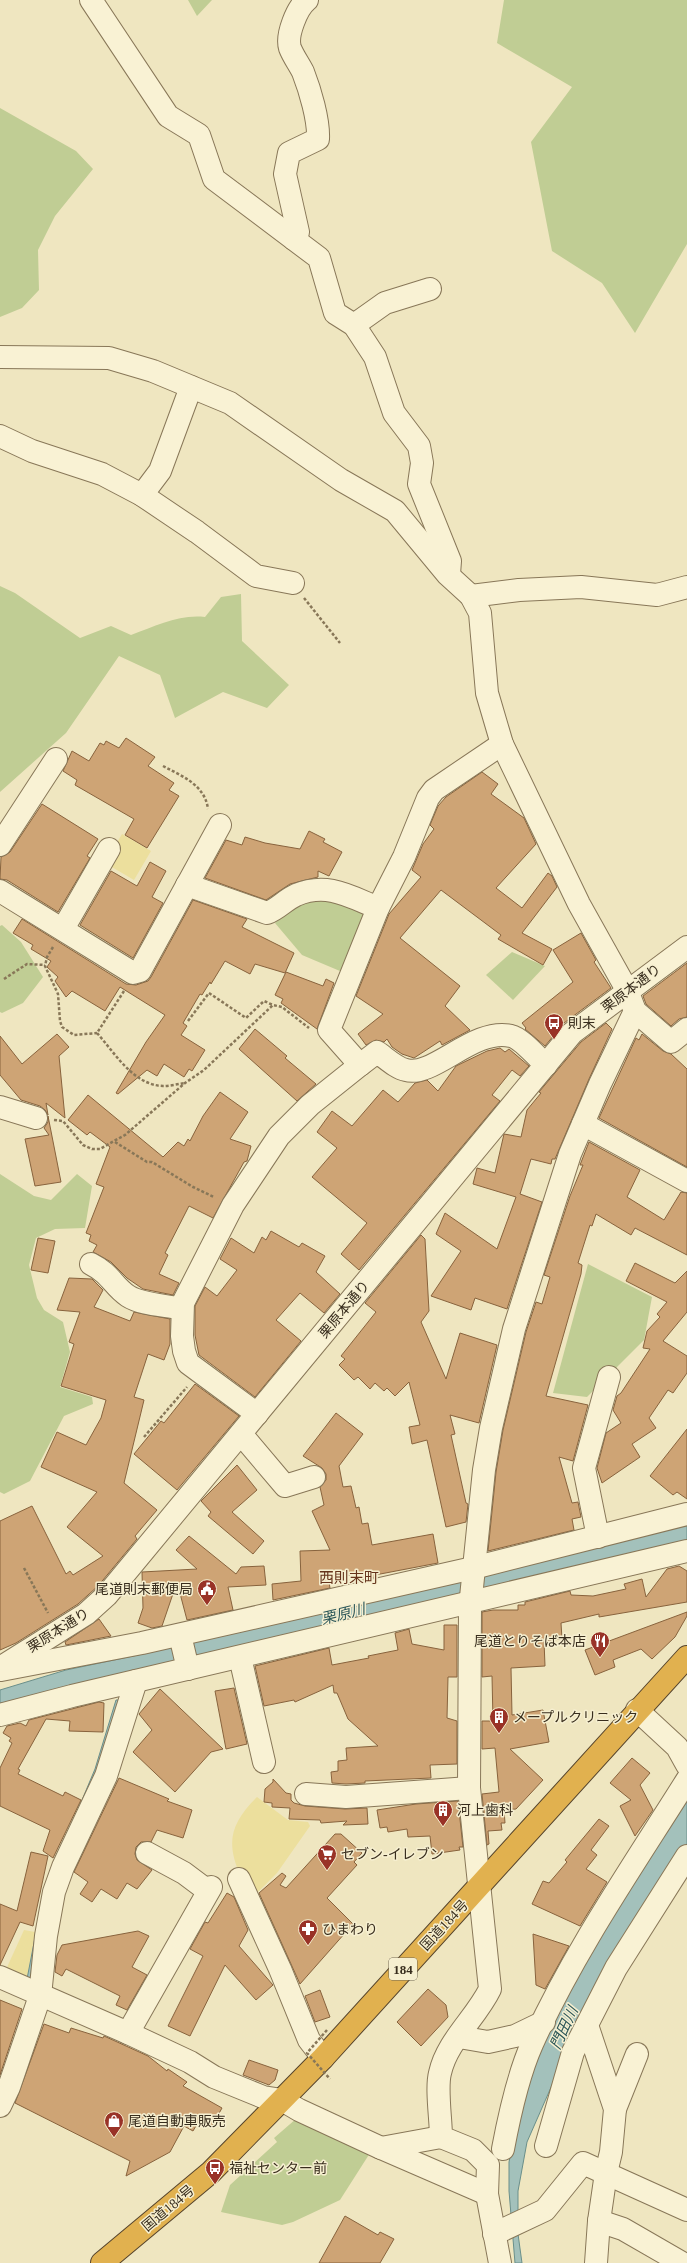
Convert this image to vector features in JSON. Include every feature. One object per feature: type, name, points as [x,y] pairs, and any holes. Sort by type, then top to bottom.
[{"type":"highway","name":"国道184号","points":[[102,2263],[211,2172],[323,2058],[637,1710],[687,1657]]},
{"type":"street","points":[[91,0],[168,116],[199,135],[214,179],[319,258],[335,313],[354,325],[375,357],[394,413],[419,446],[422,463],[419,484],[450,561],[448,575]]},
{"type":"street","points":[[294,239],[298,232],[285,174],[289,153],[318,138],[318,127],[303,73],[289,46],[293,23],[300,6],[307,0]]},
{"type":"street","points":[[354,325],[385,303],[430,289]]},
{"type":"street","points":[[0,357],[109,358],[153,371],[230,403],[342,480],[395,511],[448,575],[471,596],[480,613],[487,693],[502,744],[579,904],[627,990],[635,1011],[671,1042],[687,1029]]},
{"type":"street","points":[[142,495],[160,471],[191,387]]},
{"type":"street","points":[[0,436],[32,451],[102,474],[142,495],[197,532],[256,576],[293,583]]},
{"type":"street","points":[[395,511],[419,484]]},
{"type":"street","points":[[471,596],[519,590],[581,588],[657,595],[687,587]]},
{"type":"street","points":[[360,1065],[329,1030],[378,908],[404,857],[428,798],[434,790],[502,744]]},
{"type":"street","points":[[0,845],[56,759]]},
{"type":"street","points":[[0,891],[133,973],[140,970],[187,885],[214,818]]},
{"type":"street","points":[[63,929],[109,849]]},
{"type":"street","points":[[187,885],[267,912],[275,910],[294,896],[317,888],[339,893],[378,908]]},
{"type":"street","name":"栗原本通り","points":[[0,1669],[57,1631],[86,1614],[107,1595],[572,1033],[627,990],[687,947]]},
{"type":"street","points":[[441,2137],[439,2074],[447,2053],[483,2002],[490,1989],[478,1888],[470,1788],[471,1599],[473,1571],[491,1428],[514,1329],[570,1154],[635,1011]]},
{"type":"street","points":[[257,1414],[201,1371],[188,1363],[184,1351],[182,1309],[192,1283],[233,1205],[279,1136],[310,1105],[377,1052],[406,1070],[420,1070],[464,1046],[500,1035],[511,1036],[517,1039],[546,1065]]},
{"type":"street","points":[[0,1107],[36,1118]]},
{"type":"street","points":[[583,1124],[687,1180]]},
{"type":"street","points":[[91,1264],[106,1272],[122,1290],[134,1299],[182,1309]]},
{"type":"street","points":[[598,1537],[584,1468],[609,1377]]},
{"type":"street","points":[[241,1434],[285,1486],[314,1477]]},
{"type":"street","points":[[0,1669],[180,1637],[473,1571],[687,1514]]},
{"type":"street","points":[[0,1715],[136,1682],[188,1666],[240,1657],[471,1599],[687,1551]]},
{"type":"street","points":[[180,1637],[188,1666]]},
{"type":"street","points":[[240,1657],[264,1762]]},
{"type":"street","points":[[0,2106],[9,2087],[40,1996],[46,1936],[54,1892],[63,1867],[106,1776],[136,1682]]},
{"type":"street","points":[[637,1710],[677,1747],[687,1766]]},
{"type":"street","points":[[503,2149],[508,2117],[532,2045],[582,1949],[687,1780]]},
{"type":"street","points":[[306,1794],[346,1797],[470,1788]]},
{"type":"street","points":[[128,2033],[209,1889],[184,1873],[146,1853]]},
{"type":"street","points":[[546,2146],[573,2052],[616,1968],[687,1856]]},
{"type":"street","points":[[239,1878],[280,1969],[309,2040],[323,2058]]},
{"type":"street","points":[[0,1977],[40,1996],[128,2033],[190,2062],[214,2077],[263,2097],[282,2100],[381,2148],[487,2194]]},
{"type":"street","points":[[459,2037],[488,2042],[515,2036],[544,2022]]},
{"type":"street","points":[[587,2025],[615,2109]]},
{"type":"street","points":[[596,2263],[599,2221],[606,2173],[611,2152],[615,2109],[637,2054]]},
{"type":"street","points":[[381,2148],[441,2137],[473,2150],[488,2165],[487,2194],[498,2232],[500,2263]]},
{"type":"street","points":[[498,2232],[545,2210],[583,2163],[687,2210]]},
{"type":"street","points":[[599,2221],[623,2229],[682,2263]]},
{"type":"path","points":[[293,583],[340,643]]},
{"type":"path","points":[[163,766],[195,785],[205,797],[214,818]]},
{"type":"path","points":[[63,929],[47,957],[45,965],[58,994],[62,1027],[74,1035],[97,1033]]},
{"type":"path","points":[[4,979],[27,964],[45,965]]},
{"type":"path","points":[[97,1033],[133,977],[133,973]]},
{"type":"path","points":[[188,1021],[209,993],[246,1018],[264,1001],[282,1007],[316,1033],[329,1030]]},
{"type":"path","points":[[36,1118],[63,1121],[83,1145],[92,1149],[100,1149],[125,1135],[185,1083],[204,1070],[273,1005]]},
{"type":"path","points":[[97,1033],[131,1072],[140,1079],[152,1084],[163,1086],[185,1083]]},
{"type":"path","points":[[114,1141],[193,1187],[233,1205]]},
{"type":"path","points":[[144,1437],[201,1371]]},
{"type":"path","points":[[24,1568],[57,1631]]},
{"type":"path","points":[[327,2030],[307,2053],[330,2079]]},
{"type":"green space","points":[[188,0],[212,0],[197,16]]},
{"type":"green space","points":[[504,0],[687,0],[687,244],[635,333],[602,283],[552,251],[531,142],[572,87],[497,43]]},
{"type":"green space","points":[[0,108],[76,151],[93,169],[55,216],[38,250],[39,290],[22,308],[0,317]]},
{"type":"green space","points":[[0,586],[15,593],[80,638],[111,626],[131,635],[177,619],[186,617],[205,617],[221,597],[241,594],[242,641],[289,685],[267,708],[223,692],[175,718],[160,675],[119,656],[66,733],[0,792]]},
{"type":"green space","points":[[313,897],[369,912],[347,974],[302,955],[275,923],[292,905]]},
{"type":"green space","points":[[2,925],[21,942],[43,977],[23,1003],[2,1013],[0,1012],[0,926]]},
{"type":"green space","points":[[512,952],[545,966],[513,1000],[486,975]]},
{"type":"green space","points":[[0,1174],[34,1196],[51,1200],[77,1174],[92,1186],[85,1228],[55,1229],[36,1238],[29,1265],[37,1298],[44,1310],[63,1322],[70,1352],[60,1387],[92,1397],[93,1404],[64,1416],[30,1481],[4,1494],[0,1492]]},
{"type":"green space","points":[[588,1264],[652,1297],[644,1340],[587,1397],[553,1393]]},
{"type":"green space","points":[[297,2118],[370,2153],[340,2200],[293,2222],[282,2225],[221,2212],[230,2185],[277,2142],[274,2138]]},
{"type":"sand","points":[[122,834],[151,851],[134,880],[105,863]]},
{"type":"sand","points":[[257,1797],[288,1820],[308,1822],[310,1826],[277,1873],[254,1896],[253,1885],[249,1873],[241,1877],[236,1865],[232,1843],[236,1825],[248,1806]]},
{"type":"sand","points":[[24,1930],[35,1932],[26,1986],[3,1976]]},
{"type":"water","name":"栗原川","points":[[687,1522],[687,1543],[0,1704],[0,1690],[66,1670],[138,1655]]},
{"type":"water","points":[[116,1700],[120,1700],[98,1771],[38,1928],[30,1979],[27,1979],[44,1891],[95,1769]]},
{"type":"water","name":"門田川","points":[[687,1794],[687,1845],[581,2019],[527,2142],[518,2191],[518,2234],[522,2263],[515,2263],[509,2191],[509,2162],[526,2079],[592,1947]]},
{"type":"building","points":[[126,738],[155,757],[148,766],[174,783],[169,790],[179,796],[147,848],[125,835],[134,819],[75,785],[77,780],[63,771],[72,751],[89,761],[100,743],[104,745],[106,741],[119,748]]},
{"type":"building","points":[[482,772],[498,784],[491,794],[524,818],[536,844],[496,888],[522,908],[548,873],[552,876],[557,887],[522,933],[552,949],[543,965],[498,939],[501,935],[441,890],[400,938],[460,986],[445,1006],[470,1030],[442,1045],[440,1041],[414,1058],[402,1054],[392,1047],[387,1039],[384,1042],[376,1040],[366,1045],[358,1034],[383,1014],[356,996],[389,914],[421,877],[412,870],[423,844],[434,829],[430,825],[438,806],[446,797]]},
{"type":"building","points":[[42,804],[98,839],[87,856],[90,858],[58,912],[7,880],[0,879],[1,857],[10,852]]},
{"type":"building","points":[[309,831],[325,839],[323,842],[342,852],[329,876],[318,871],[318,877],[290,884],[266,900],[205,878],[226,840],[242,845],[245,837],[265,843],[300,849]]},
{"type":"building","points":[[150,862],[166,871],[152,897],[163,903],[133,958],[80,925],[111,871],[137,886]]},
{"type":"building","points":[[193,900],[247,919],[242,927],[294,953],[285,973],[255,964],[250,974],[225,961],[211,984],[210,982],[202,995],[200,994],[183,1023],[187,1026],[181,1035],[205,1050],[192,1071],[189,1069],[184,1077],[164,1064],[157,1076],[147,1070],[118,1094],[116,1093],[146,1042],[165,1015],[120,987],[105,1011],[72,991],[66,997],[55,981],[58,977],[47,967],[51,961],[31,949],[33,945],[13,933],[22,919],[126,984],[136,985],[148,981],[151,977]]},
{"type":"building","points":[[581,933],[596,960],[594,962],[611,988],[564,1023],[545,1046],[525,1029],[526,1028],[522,1023],[573,982],[553,950]]},
{"type":"building","points":[[687,963],[687,1017],[679,1019],[671,1026],[646,1004],[643,996]]},
{"type":"building","points":[[286,972],[323,986],[326,979],[334,983],[317,1029],[281,1003],[283,999],[275,995]]},
{"type":"building","points":[[606,1023],[612,1029],[555,1159],[552,1159],[551,1164],[531,1159],[520,1194],[542,1202],[507,1309],[475,1298],[471,1310],[431,1296],[461,1251],[436,1234],[445,1213],[497,1249],[516,1197],[473,1184],[477,1168],[495,1173],[504,1134],[521,1137],[527,1110],[541,1093],[539,1092],[581,1042]]},
{"type":"building","points":[[255,1029],[287,1056],[285,1058],[316,1084],[297,1101],[239,1049]]},
{"type":"building","points":[[57,1034],[69,1047],[59,1056],[65,1118],[46,1103],[48,1115],[40,1106],[21,1100],[0,1075],[0,1036],[22,1064]]},
{"type":"building","points":[[642,1034],[663,1051],[671,1054],[687,1069],[687,1167],[599,1118],[636,1038],[639,1040]]},
{"type":"building","points":[[500,1048],[505,1052],[509,1049],[529,1066],[520,1076],[512,1070],[492,1095],[500,1101],[359,1270],[341,1254],[367,1223],[312,1177],[337,1148],[317,1132],[332,1111],[352,1126],[383,1090],[398,1102],[415,1083],[427,1080],[438,1091],[456,1066],[487,1051]]},
{"type":"building","points":[[220,1092],[248,1112],[230,1139],[251,1146],[247,1161],[244,1162],[213,1218],[189,1206],[165,1253],[168,1255],[159,1274],[179,1283],[173,1295],[143,1289],[127,1278],[111,1262],[93,1252],[97,1245],[89,1241],[91,1235],[86,1233],[104,1187],[96,1184],[110,1147],[90,1132],[87,1135],[68,1120],[88,1095],[163,1157],[178,1142],[184,1146],[188,1139],[190,1141],[203,1116]]},
{"type":"building","points":[[48,1116],[61,1182],[35,1186],[25,1139],[49,1135],[44,1128],[48,1122]]},
{"type":"building","points":[[589,1142],[640,1170],[627,1197],[664,1220],[681,1192],[687,1193],[687,1255],[635,1228],[631,1235],[596,1214],[592,1226],[590,1225],[578,1263],[582,1265],[581,1274],[546,1396],[588,1405],[573,1461],[559,1457],[572,1503],[578,1502],[581,1517],[572,1519],[574,1530],[488,1551],[496,1472],[503,1430],[526,1332],[536,1302],[542,1304],[550,1277],[544,1275],[570,1196],[583,1165],[580,1165]]},
{"type":"building","points":[[271,1231],[299,1247],[302,1243],[325,1256],[316,1272],[340,1294],[324,1313],[300,1293],[276,1320],[301,1341],[255,1397],[199,1355],[195,1335],[195,1306],[205,1287],[217,1296],[237,1270],[220,1259],[231,1238],[254,1253],[262,1237],[266,1240]]},
{"type":"building","points":[[421,1235],[425,1239],[429,1311],[421,1322],[446,1379],[460,1333],[497,1345],[479,1423],[450,1415],[455,1434],[451,1435],[466,1503],[468,1504],[466,1522],[446,1527],[427,1440],[412,1444],[409,1427],[420,1425],[409,1382],[395,1396],[387,1388],[384,1391],[375,1383],[370,1389],[358,1377],[354,1380],[339,1365],[345,1359],[341,1356],[376,1312],[365,1303]]},
{"type":"building","points":[[38,1238],[55,1241],[48,1273],[31,1270]]},
{"type":"building","points":[[635,1263],[675,1283],[687,1271],[687,1312],[663,1341],[687,1356],[687,1373],[673,1393],[668,1390],[649,1418],[656,1428],[632,1444],[640,1457],[602,1483],[597,1468],[606,1433],[621,1423],[613,1410],[617,1396],[621,1393],[650,1349],[643,1348],[647,1331],[660,1317],[657,1314],[667,1302],[626,1281]]},
{"type":"building","points":[[69,1278],[92,1279],[103,1290],[94,1307],[130,1321],[134,1312],[170,1319],[170,1344],[164,1360],[148,1354],[134,1397],[144,1400],[124,1483],[157,1510],[135,1536],[137,1539],[98,1586],[78,1604],[16,1643],[0,1650],[0,1521],[32,1506],[66,1574],[70,1571],[73,1575],[103,1556],[67,1527],[97,1492],[41,1467],[57,1432],[86,1445],[101,1418],[106,1400],[61,1386],[74,1344],[69,1342],[80,1312],[57,1310]]},
{"type":"building","points":[[195,1384],[239,1416],[177,1490],[134,1454],[161,1421],[164,1423]]},
{"type":"building","points":[[336,1413],[363,1434],[339,1466],[343,1487],[351,1486],[356,1508],[359,1507],[362,1524],[368,1523],[372,1545],[433,1534],[438,1563],[375,1575],[375,1577],[358,1581],[357,1575],[328,1576],[330,1588],[273,1600],[272,1584],[301,1581],[300,1551],[330,1550],[312,1511],[324,1505],[320,1487],[326,1480],[326,1474],[322,1468],[303,1456]]},
{"type":"building","points":[[687,1429],[687,1499],[677,1492],[673,1495],[650,1476]]},
{"type":"building","points":[[237,1465],[257,1490],[232,1512],[264,1541],[253,1554],[208,1516],[211,1512],[201,1501]]},
{"type":"building","points":[[189,1536],[236,1574],[241,1567],[264,1566],[266,1585],[228,1587],[233,1610],[187,1620],[177,1582],[162,1626],[152,1628],[138,1623],[143,1608],[142,1572],[197,1569],[176,1550]]},
{"type":"building","points":[[679,1566],[687,1571],[687,1602],[599,1617],[599,1614],[561,1623],[562,1639],[544,1641],[545,1666],[511,1668],[512,1715],[543,1710],[549,1742],[510,1749],[543,1780],[516,1809],[504,1810],[505,1823],[501,1823],[502,1830],[488,1831],[489,1844],[487,1845],[482,1794],[499,1792],[495,1748],[482,1749],[482,1721],[493,1721],[492,1676],[482,1677],[482,1612],[493,1610],[518,1610],[518,1605],[525,1605],[525,1602],[570,1591],[571,1595],[593,1596],[626,1589],[624,1584],[642,1579],[646,1597],[667,1569]]},
{"type":"building","points":[[687,1612],[687,1616],[675,1637],[652,1659],[641,1649],[613,1660],[615,1667],[595,1675],[585,1650]]},
{"type":"building","points":[[99,1619],[111,1636],[66,1645],[65,1642]]},
{"type":"building","points":[[444,1625],[457,1625],[457,1677],[448,1677],[447,1718],[457,1721],[457,1764],[430,1765],[431,1778],[365,1781],[365,1783],[346,1784],[332,1783],[331,1772],[338,1771],[338,1761],[347,1760],[346,1748],[378,1746],[348,1719],[337,1693],[334,1693],[333,1685],[295,1702],[294,1700],[264,1706],[255,1666],[329,1648],[332,1665],[369,1658],[368,1656],[398,1650],[395,1633],[409,1629],[412,1644],[444,1650]]},
{"type":"building","points":[[234,1688],[247,1744],[226,1749],[215,1691]]},
{"type":"building","points":[[160,1689],[223,1749],[211,1752],[175,1792],[133,1752],[152,1730],[139,1714]]},
{"type":"building","points":[[99,1702],[104,1703],[103,1732],[69,1731],[70,1721],[46,1719],[18,1769],[20,1770],[18,1774],[63,1796],[65,1792],[81,1800],[53,1858],[43,1851],[50,1830],[0,1806],[0,1768],[12,1743],[9,1741],[11,1738],[3,1733],[7,1726],[20,1723],[26,1726],[29,1720]]},
{"type":"building","points":[[632,1758],[650,1773],[640,1785],[653,1810],[635,1836],[620,1806],[631,1800],[610,1783]]},
{"type":"building","points":[[119,1778],[169,1799],[167,1801],[192,1810],[183,1838],[157,1830],[151,1842],[141,1842],[136,1847],[135,1854],[137,1860],[152,1870],[137,1889],[127,1883],[117,1899],[101,1889],[92,1902],[80,1894],[88,1882],[74,1872]]},
{"type":"building","points":[[273,1779],[286,1793],[291,1794],[291,1800],[294,1803],[305,1806],[345,1809],[367,1808],[368,1824],[343,1825],[347,1821],[321,1823],[320,1820],[289,1819],[290,1808],[272,1807],[272,1803],[264,1802],[265,1789],[273,1782]]},
{"type":"building","points":[[458,1801],[463,1847],[459,1847],[460,1850],[432,1854],[430,1836],[408,1837],[407,1829],[388,1832],[387,1827],[380,1828],[377,1810],[416,1804]]},
{"type":"building","points":[[599,1819],[609,1826],[591,1850],[597,1855],[586,1869],[607,1882],[580,1926],[532,1904],[543,1881],[549,1883],[567,1862],[565,1860]]},
{"type":"building","name":"ひまわり","points":[[335,1834],[341,1834],[362,1853],[354,1862],[357,1865],[327,1898],[353,1924],[300,1984],[259,1893],[282,1873],[286,1876],[280,1885],[286,1888]]},
{"type":"building","points":[[31,1852],[48,1856],[33,1926],[20,1922],[0,1965],[0,1904],[17,1911]]},
{"type":"building","points":[[227,1893],[234,1897],[248,1930],[239,1946],[273,1985],[256,2000],[225,1965],[190,2036],[168,2026],[203,1956],[190,1949],[205,1922],[208,1923]]},
{"type":"building","points":[[138,1931],[149,1936],[132,1967],[147,1975],[127,2010],[116,2005],[120,1996],[66,1969],[62,1976],[55,1972],[57,1955],[62,1945]]},
{"type":"building","points":[[533,1934],[569,1946],[545,1989],[536,1985]]},
{"type":"building","points":[[428,1989],[446,2005],[448,2017],[421,2046],[397,2022]]},
{"type":"building","points":[[320,1990],[330,2017],[315,2022],[305,1996]]},
{"type":"building","points":[[0,2000],[22,2009],[0,2075]]},
{"type":"building","points":[[44,2024],[69,2033],[71,2028],[103,2038],[104,2036],[148,2056],[167,2071],[168,2069],[187,2082],[183,2086],[222,2108],[212,2126],[200,2119],[193,2131],[184,2126],[170,2152],[126,2176],[130,2161],[15,2103]]},
{"type":"building","points":[[249,2060],[278,2070],[275,2080],[269,2085],[243,2075]]},
{"type":"building","points":[[345,2216],[378,2235],[380,2232],[394,2239],[380,2263],[319,2263]]},
{"type":"place","name":"則末","points":[[554,1040]]},
{"type":"place","name":"尾道則末郵便局","points":[[207,1606]]},
{"type":"place","name":"尾道とりそば本店","points":[[600,1658]]},
{"type":"place","name":"メープルクリニック","points":[[499,1734]]},
{"type":"place","name":"河上歯科","points":[[443,1827]]},
{"type":"place","name":"セブン-イレブン","points":[[327,1871]]},
{"type":"place","name":"ひまわり","points":[[308,1946]]},
{"type":"place","name":"尾道自動車販売","points":[[114,2138]]},
{"type":"place","name":"福祉センター前","points":[[215,2185]]},
{"type":"district","name":"西則末町","points":[[349,1578]]}]
